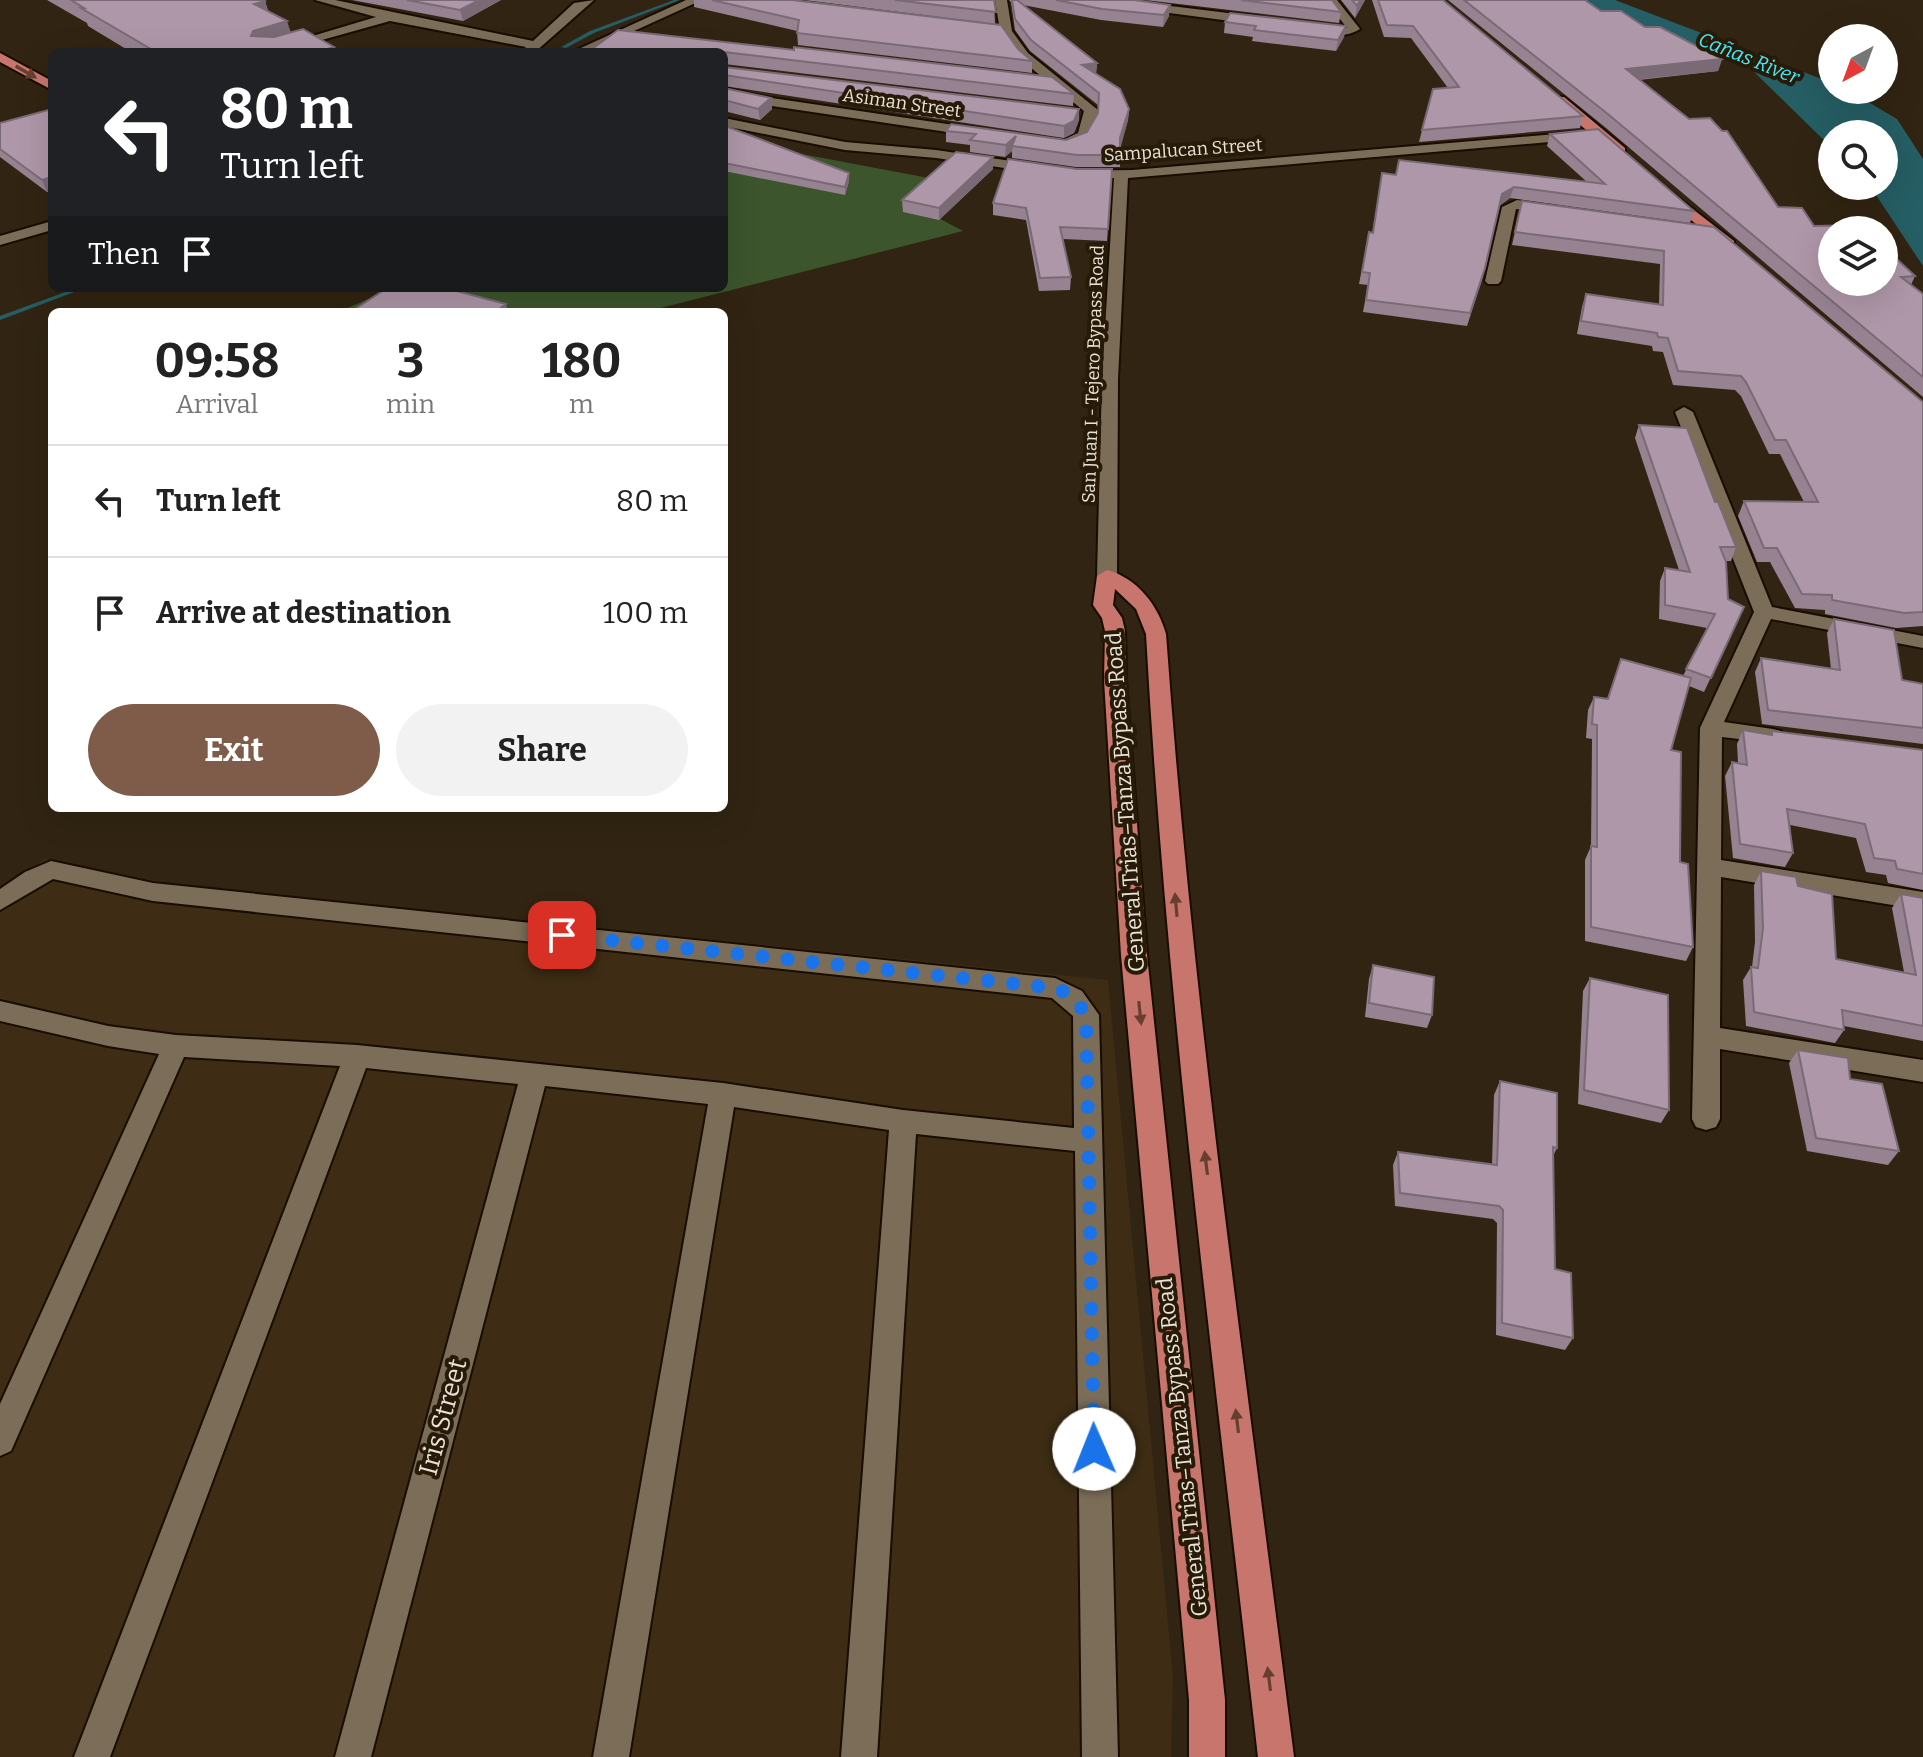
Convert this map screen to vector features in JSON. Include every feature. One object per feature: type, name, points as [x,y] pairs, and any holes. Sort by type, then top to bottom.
[{"type":"main road","points":[[26,55],[48,68]]},
{"type":"main road","points":[[0,57],[48,84]]},
{"type":"main road","points":[[1541,86],[1633,162]]},
{"type":"main road","points":[[1656,182],[1745,257]]},
{"type":"main road","name":"General Trias–Tanza Bypass Road","points":[[1207,1757],[1206,1684],[1129,899],[1115,680],[1115,631],[1112,618],[1103,605],[1107,576],[1141,600],[1153,618],[1156,634],[1167,806],[1184,982],[1276,1757]]},
{"type":"street","points":[[321,0],[531,48],[578,3]]},
{"type":"street","points":[[578,48],[696,0]]},
{"type":"street","points":[[1001,0],[1006,31],[1024,56],[1088,107],[1090,115],[1083,139],[1075,144],[1048,142]]},
{"type":"street","points":[[1093,0],[1277,23]]},
{"type":"street","points":[[1293,25],[1346,32],[1354,29],[1331,0]]},
{"type":"street","points":[[279,48],[389,17]]},
{"type":"street","points":[[991,29],[1006,31]]},
{"type":"street","points":[[622,31],[653,35]]},
{"type":"street","points":[[1025,78],[1056,82]]},
{"type":"street","name":"Asiman Street","points":[[728,93],[1001,136]]},
{"type":"street","points":[[1075,113],[1090,115]]},
{"type":"street","name":"Sampalucan Street","points":[[728,123],[845,146],[936,154],[1055,171],[1121,174],[1477,147],[1599,133]]},
{"type":"street","name":"San Juan I - Tejero Bypass Road","points":[[1107,576],[1110,379],[1121,174]]},
{"type":"street","points":[[1493,281],[1509,207],[1517,204],[1562,211]]},
{"type":"street","points":[[0,241],[48,226]]},
{"type":"street","points":[[1683,229],[1713,233]]},
{"type":"street","points":[[1684,412],[1764,612],[1711,728],[1706,1119]]},
{"type":"street","points":[[1764,612],[1923,642]]},
{"type":"street","points":[[1711,728],[1802,739]]},
{"type":"street","points":[[1710,867],[1923,901]]},
{"type":"street","points":[[0,901],[33,878],[51,870],[153,892],[1055,988],[1066,992],[1079,1003],[1086,1015],[1100,1757]]},
{"type":"street","points":[[0,1011],[108,1036],[176,1046],[357,1056],[723,1094],[903,1121],[1088,1141]]},
{"type":"street","points":[[1708,1037],[1923,1071]]},
{"type":"street","points":[[0,1440],[176,1046]]},
{"type":"street","points":[[92,1757],[357,1056]]},
{"type":"street","name":"Iris Street","points":[[353,1757],[534,1076]]},
{"type":"street","points":[[611,1757],[723,1094]]},
{"type":"street","points":[[859,1757],[903,1121]]},
{"type":"shaded area","points":[[45,859],[178,885],[1108,980],[1173,1677],[1171,1757],[0,1757],[0,892]]},
{"type":"green space","points":[[738,142],[934,179],[927,212],[963,231],[728,291],[728,146]]},
{"type":"green space","points":[[385,292],[724,292],[661,308],[347,308]]},
{"type":"water","name":"Cañas River","points":[[1570,0],[1615,0],[1818,78],[1818,104],[1872,104],[1898,120],[1818,120],[1818,134],[1749,67]]},
{"type":"water","points":[[1898,121],[1923,159],[1923,266],[1898,228],[1898,216],[1890,216],[1879,200],[1898,200]]},
{"type":"building","points":[[71,0],[264,0],[254,4],[287,21],[253,31],[251,36],[274,37],[303,29],[334,47],[149,48],[81,8],[84,8]]},
{"type":"building","points":[[407,0],[479,0],[460,10]]},
{"type":"building","points":[[712,0],[792,0],[1001,25],[1018,49],[1032,61],[797,33],[799,20]]},
{"type":"building","points":[[895,0],[994,0],[996,12]]},
{"type":"building","points":[[1012,0],[1017,0],[1097,63],[1082,65],[1120,89],[1129,109],[1120,138],[1120,155],[1077,155],[1012,146],[1016,136],[1006,145],[970,140],[976,134],[946,131],[951,124],[1066,140],[1087,132],[1098,113],[1099,93],[1031,40],[1015,19]]},
{"type":"building","points":[[1056,0],[1134,0],[1170,5],[1164,15],[1102,9]]},
{"type":"building","points":[[1241,0],[1332,0],[1341,12]]},
{"type":"building","points":[[1378,0],[1443,0],[1583,116],[1422,130],[1433,89],[1459,87],[1413,26],[1387,25]]},
{"type":"building","points":[[1464,0],[1585,0],[1601,11],[1621,11],[1645,27],[1660,27],[1722,59],[1626,69],[1689,119],[1710,118],[1722,131],[1727,131],[1778,207],[1802,208],[1814,226],[1818,226],[1818,289],[1609,115]]},
{"type":"building","points":[[1230,13],[1346,26],[1338,40],[1254,30],[1256,26],[1225,22]]},
{"type":"building","points":[[618,30],[1052,77],[1074,94],[728,52],[728,48],[593,48]]},
{"type":"building","points":[[728,67],[1079,109],[1074,121],[1064,126],[728,76]]},
{"type":"building","points":[[728,89],[771,98],[758,109],[728,101]]},
{"type":"building","points":[[48,110],[48,178],[42,180],[0,149],[0,123]]},
{"type":"building","points":[[728,127],[849,173],[845,187],[728,164]]},
{"type":"building","points":[[1598,129],[1694,211],[1514,187],[1502,194],[1485,268],[1470,313],[1366,300],[1370,273],[1362,272],[1369,232],[1373,233],[1382,173],[1396,175],[1399,160],[1605,184],[1550,134]]},
{"type":"building","points":[[956,152],[993,157],[939,208],[902,200]]},
{"type":"building","points":[[1008,159],[1077,169],[1112,169],[1108,229],[1060,227],[1071,277],[1040,278],[1026,208],[993,203]]},
{"type":"building","points":[[1522,201],[1714,227],[1923,402],[1923,612],[1904,613],[1832,600],[1832,595],[1802,594],[1777,548],[1764,548],[1744,501],[1818,502],[1786,440],[1775,440],[1746,382],[1741,376],[1678,371],[1668,338],[1658,337],[1657,333],[1581,321],[1586,294],[1663,305],[1664,251],[1515,232]]},
{"type":"building","points":[[1898,260],[1915,276],[1901,277],[1923,294],[1923,377],[1826,296],[1898,296]]},
{"type":"building","points":[[381,292],[460,292],[506,304],[500,308],[357,308]]},
{"type":"building","points":[[1639,425],[1687,428],[1736,547],[1720,547],[1726,562],[1728,599],[1744,607],[1711,678],[1686,669],[1715,614],[1665,605],[1665,568],[1690,572]]},
{"type":"building","points":[[1834,619],[1894,630],[1902,680],[1923,684],[1923,728],[1768,710],[1761,658],[1840,670]]},
{"type":"building","points":[[1621,659],[1691,678],[1671,750],[1681,752],[1680,862],[1688,864],[1693,947],[1591,927],[1591,846],[1597,847],[1597,725],[1592,724],[1594,697],[1608,699]]},
{"type":"building","points":[[1743,730],[1923,750],[1923,874],[1897,869],[1895,861],[1874,858],[1865,824],[1787,809],[1793,853],[1740,844],[1732,762],[1747,765]]},
{"type":"building","points":[[1761,871],[1796,877],[1798,886],[1832,894],[1836,959],[1916,975],[1901,894],[1923,898],[1923,1026],[1842,1010],[1844,1030],[1754,1012],[1751,967],[1758,968],[1763,928]]},
{"type":"building","points":[[1373,965],[1434,977],[1432,1015],[1369,1003]]},
{"type":"building","points":[[1590,978],[1668,995],[1669,1110],[1584,1090]]},
{"type":"building","points":[[1798,1050],[1848,1058],[1850,1079],[1882,1084],[1899,1151],[1816,1138]]},
{"type":"building","points":[[1500,1081],[1557,1093],[1557,1148],[1553,1147],[1555,1269],[1571,1273],[1573,1338],[1502,1323],[1503,1210],[1499,1206],[1400,1193],[1398,1152],[1497,1165]]},
{"type":"waterway","points":[[564,47],[592,32],[678,0]]},
{"type":"waterway","points":[[0,318],[71,292]]},
{"type":"route","points":[[562,935],[1055,988],[1066,992],[1079,1003],[1086,1015],[1094,1449]]}]
